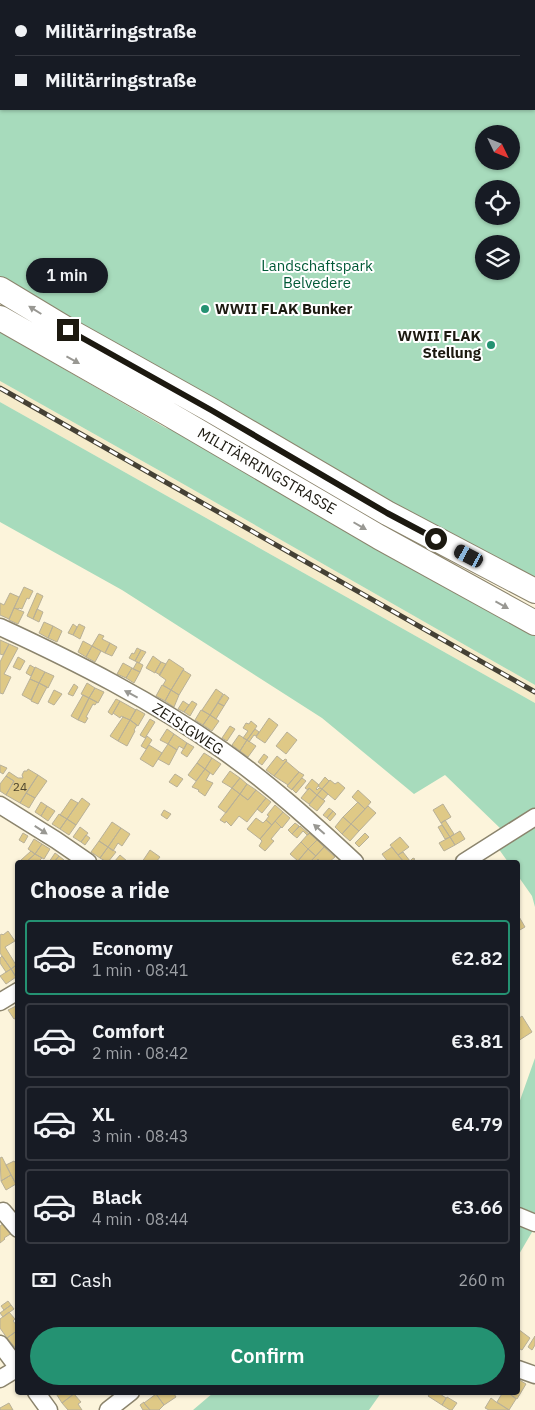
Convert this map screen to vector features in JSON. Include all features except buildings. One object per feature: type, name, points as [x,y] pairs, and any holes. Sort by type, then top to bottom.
[{"type":"highway","name":"MILITÄRRINGSTRASSE","points":[[0,289],[387,513],[535,591]]},
{"type":"highway","name":"MILITÄRRINGSTRASSE","points":[[0,318],[380,537],[535,623]]},
{"type":"street","name":"ZEISIGWEG","points":[[0,627],[152,705],[222,750],[307,819],[353,860]]},
{"type":"street","points":[[0,805],[85,860]]},
{"type":"street","points":[[467,860],[535,816]]},
{"type":"street","points":[[0,1002],[15,993]]},
{"type":"street","points":[[7,1209],[15,1224]]},
{"type":"street","points":[[520,1217],[535,1223]]},
{"type":"street","points":[[0,1344],[15,1364]]},
{"type":"street","points":[[520,1369],[535,1375]]},
{"type":"street","points":[[0,1379],[15,1370]]},
{"type":"street","points":[[38,1395],[49,1410]]},
{"type":"street","points":[[108,1410],[127,1395]]},
{"type":"shaded area","points":[[0,381],[535,685],[535,703],[0,402]]},
{"type":"green space","name":"Landschaftspark Belvedere","points":[[0,110],[535,110],[535,588],[0,282]]},
{"type":"green space","points":[[0,332],[166,428],[179,431],[535,631],[535,685],[0,381]]},
{"type":"green space","points":[[0,402],[535,703],[535,810],[502,830],[445,775],[414,794],[322,718],[122,590],[0,522]]},
{"type":"green space","points":[[535,824],[535,907],[532,896],[520,879],[520,860],[507,860],[498,848]]},
{"type":"green space","points":[[535,1058],[535,1227],[520,1253],[520,1100]]},
{"type":"green space","points":[[211,1395],[380,1395],[369,1410],[193,1410]]},
{"type":"railway","points":[[0,388],[535,692]]},
{"type":"place","name":"WWII FLAK Bunker","points":[[205,309]]},
{"type":"place","name":"WWII FLAK Stellung","points":[[491,345]]},
{"type":"route","points":[[68,330],[211,410],[387,513],[436,539]]}]
